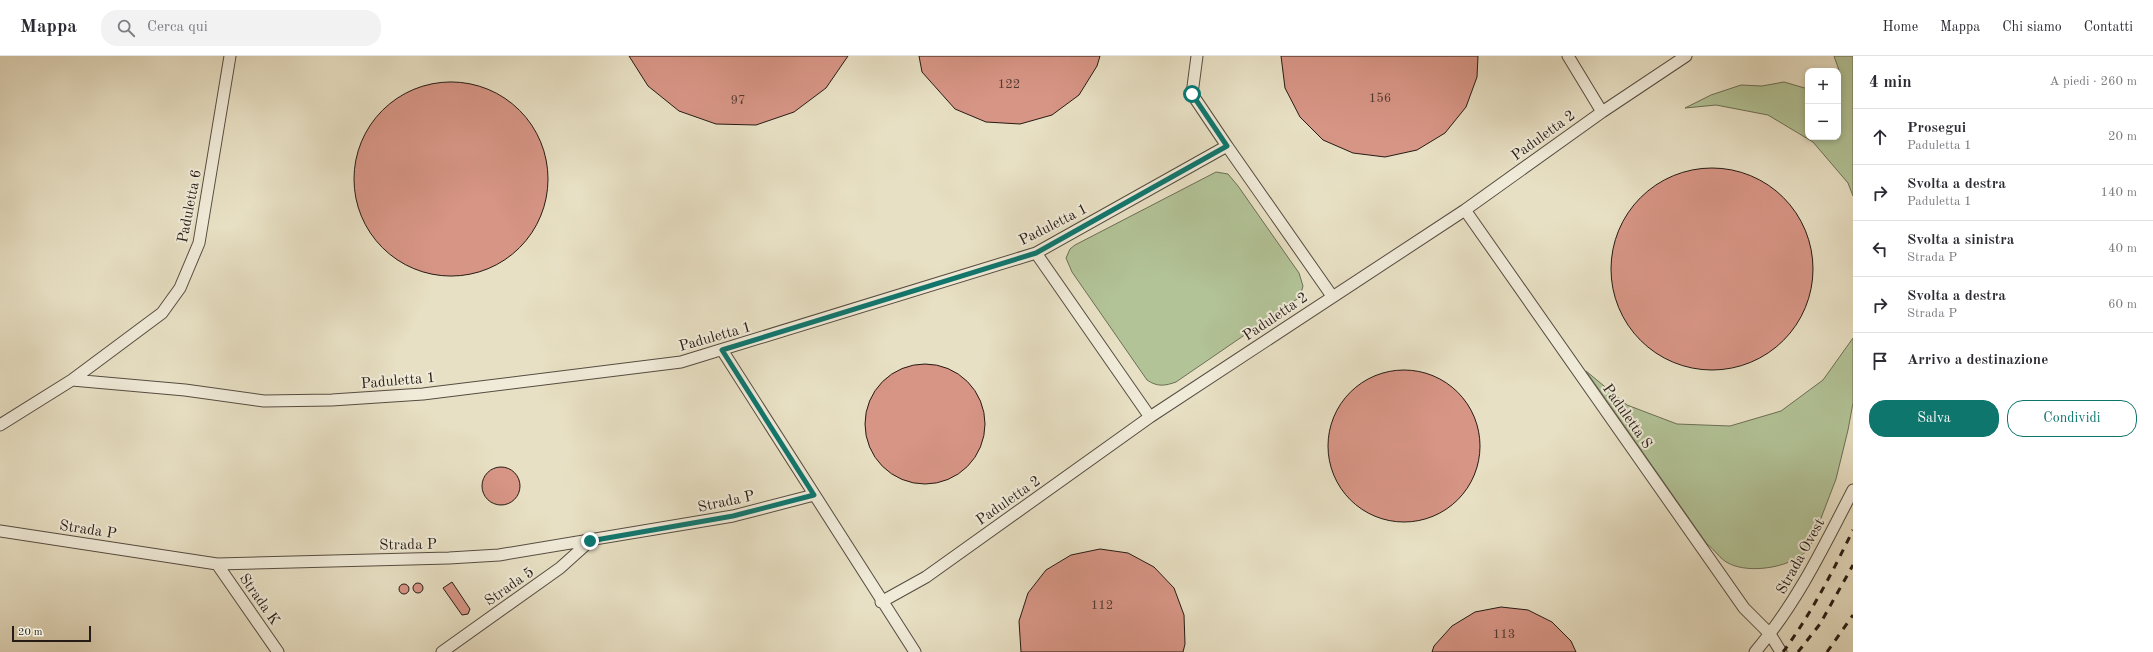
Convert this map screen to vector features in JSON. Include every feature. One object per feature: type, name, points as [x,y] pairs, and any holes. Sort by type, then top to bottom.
[{"type":"lane","name":"Paduletta 6","points":[[0,425],[72,380],[162,313],[180,288],[199,243],[230,56]]},
{"type":"lane","points":[[1197,56],[1192,94],[1332,296]]},
{"type":"lane","points":[[1568,56],[1602,112]]},
{"type":"lane","name":"Paduletta 2","points":[[881,602],[926,577],[1150,417],[1465,210],[1602,112],[1686,56]]},
{"type":"lane","name":"Paduletta 1","points":[[72,380],[185,390],[264,401],[332,400],[423,394],[681,362],[1036,253],[1227,146]]},
{"type":"lane","name":"Paduletta S","points":[[1465,210],[1744,608],[1770,634],[1781,652]]},
{"type":"lane","points":[[1036,253],[1150,417]]},
{"type":"lane","points":[[722,350],[914,652]]},
{"type":"lane","name":"Strada Ovest","points":[[1755,652],[1770,634],[1808,578],[1853,490]]},
{"type":"lane","name":"Strada P","points":[[0,531],[217,564],[449,558],[499,554],[590,541],[733,516],[814,495]]},
{"type":"lane","name":"Strada 5","points":[[442,652],[560,568],[590,541]]},
{"type":"lane","name":"Strada K","points":[[217,564],[278,652]]},
{"type":"green space","points":[[1834,56],[1853,56],[1853,196],[1848,183],[1810,140],[1841,140],[1841,68],[1838,68]]},
{"type":"green space","points":[[1784,82],[1805,88],[1805,137],[1768,115],[1716,105],[1685,108],[1711,95],[1741,85],[1762,86]]},
{"type":"green space","points":[[1216,172],[1228,174],[1238,186],[1299,273],[1303,286],[1300,297],[1176,382],[1165,385],[1154,384],[1147,380],[1072,272],[1066,258],[1070,249],[1075,245]]},
{"type":"green space","points":[[1853,338],[1853,403],[1836,479],[1810,547],[1794,560],[1772,567],[1737,567],[1725,561],[1707,544],[1586,371],[1627,405],[1677,424],[1730,426],[1781,411],[1823,380]]},
{"type":"building","points":[[629,56],[848,56],[826,88],[794,112],[756,125],[716,124],[679,111],[648,86]]},
{"type":"building","points":[[919,56],[1100,56],[1097,66],[1079,95],[1052,115],[1020,124],[986,122],[955,109],[922,72]]},
{"type":"building","points":[[1281,56],[1478,56],[1477,77],[1466,107],[1445,133],[1417,150],[1385,157],[1353,153],[1323,140],[1300,117],[1285,88]]},
{"type":"building","points":[[451,82],[470,84],[497,94],[512,104],[526,118],[540,142],[546,160],[548,179],[546,198],[536,225],[526,240],[512,254],[488,268],[470,274],[451,276],[432,274],[405,264],[390,254],[376,240],[362,216],[356,198],[354,179],[356,160],[366,133],[376,118],[390,104],[414,90],[432,84]]},
{"type":"building","points":[[1722,168],[1732,169],[1760,179],[1784,197],[1802,221],[1806,230],[1812,249],[1812,289],[1806,308],[1802,317],[1784,341],[1760,359],[1751,363],[1732,369],[1702,370],[1692,369],[1664,359],[1640,341],[1622,317],[1618,308],[1612,289],[1611,259],[1612,249],[1622,221],[1640,197],[1664,179],[1673,175],[1692,169]]},
{"type":"building","points":[[925,364],[948,369],[958,374],[967,382],[975,391],[980,401],[985,424],[980,447],[975,457],[967,466],[958,474],[948,479],[925,484],[902,479],[892,474],[883,466],[875,457],[870,447],[865,424],[870,401],[875,391],[883,382],[892,374],[902,369]]},
{"type":"building","points":[[1397,370],[1411,370],[1426,373],[1440,379],[1458,392],[1471,410],[1477,424],[1480,446],[1477,468],[1471,482],[1458,500],[1440,513],[1426,519],[1411,522],[1397,522],[1382,519],[1368,513],[1356,505],[1345,494],[1337,482],[1331,468],[1328,453],[1328,439],[1331,424],[1337,410],[1345,398],[1356,387],[1368,379],[1382,373]]},
{"type":"building","points":[[497,467],[505,467],[512,470],[517,475],[520,486],[517,497],[512,502],[505,505],[497,505],[490,502],[485,497],[482,490],[482,482],[485,475],[490,470]]},
{"type":"building","points":[[1100,549],[1128,553],[1154,567],[1174,588],[1184,615],[1185,644],[1183,652],[1021,652],[1019,621],[1028,593],[1046,570],[1071,555]]},
{"type":"building","points":[[452,582],[470,609],[468,614],[462,615],[443,588]]},
{"type":"building","points":[[416,583],[420,583],[423,588],[420,593],[416,593],[413,590],[413,586]]},
{"type":"building","points":[[402,584],[406,584],[409,589],[406,594],[402,594],[399,591],[399,587]]},
{"type":"building","points":[[1501,607],[1528,610],[1552,622],[1571,641],[1576,652],[1432,652],[1434,646],[1452,626],[1475,612]]},
{"type":"railway","points":[[1783,652],[1821,593],[1853,530]]},
{"type":"railway","points":[[1798,652],[1820,624],[1853,565]]},
{"type":"railway","points":[[1827,652],[1853,615]]},
{"type":"route","points":[[590,541],[733,516],[814,495],[722,350],[957,279],[1036,253],[1227,146],[1192,94]]}]
